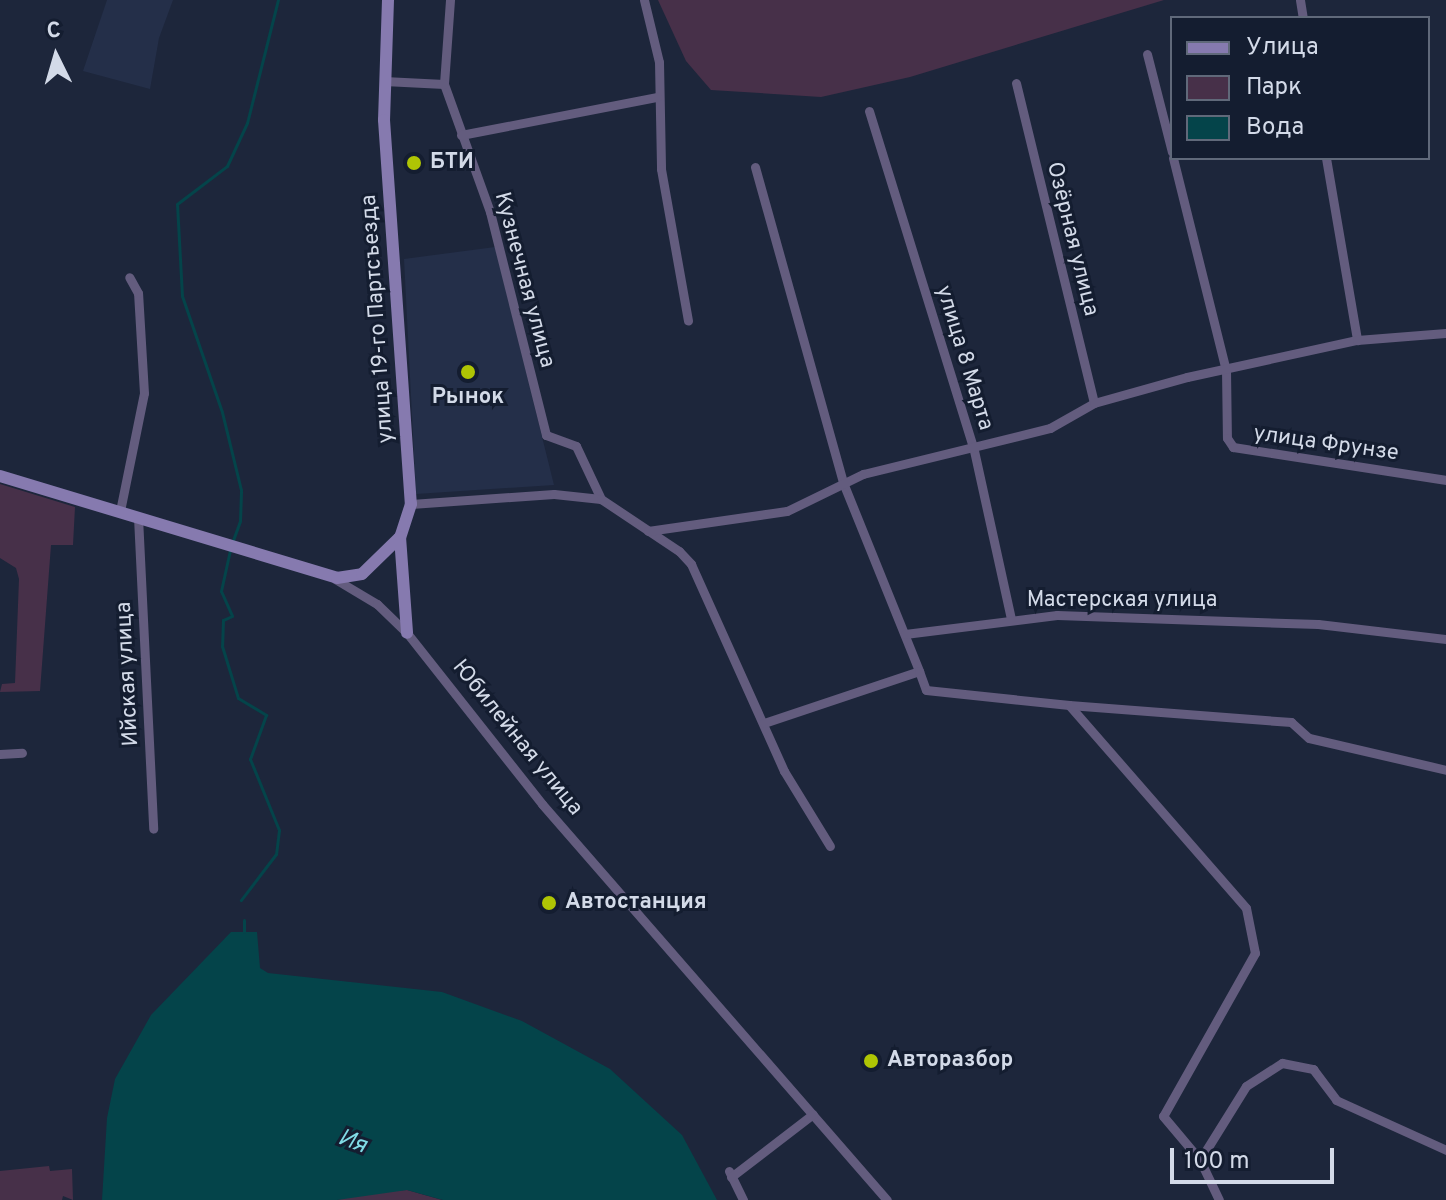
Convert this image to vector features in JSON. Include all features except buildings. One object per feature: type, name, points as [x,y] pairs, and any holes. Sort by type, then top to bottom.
[{"type":"street","name":"улица 19-го Партсъезда","points":[[388,0],[384,81],[411,504],[400,537],[407,633]]},
{"type":"street","name":"Кузнечная улица","points":[[450,0],[444,84],[490,212],[546,435],[576,446],[601,499]]},
{"type":"street","points":[[644,0],[659,62],[657,97],[661,169],[688,321]]},
{"type":"street","points":[[1147,54],[1170,143]]},
{"type":"street","points":[[384,81],[444,84]]},
{"type":"street","name":"Озёрная улица","points":[[1016,83],[1094,403]]},
{"type":"street","points":[[461,135],[657,97]]},
{"type":"street","name":"улица 8 Марта","points":[[869,111],[973,446],[1011,619]]},
{"type":"street","points":[[1174,160],[1226,370]]},
{"type":"street","points":[[1326,160],[1357,340]]},
{"type":"street","points":[[755,167],[844,485],[926,690],[1069,705],[1291,722],[1309,738],[1446,770]]},
{"type":"street","points":[[120,511],[144,393],[138,293],[129,277]]},
{"type":"street","points":[[648,531],[787,511],[863,474],[1050,428],[1094,403],[1226,370],[1357,340],[1446,333]]},
{"type":"street","name":"улица Фрунзе","points":[[1226,370],[1227,438],[1233,447],[1446,480]]},
{"type":"street","name":"Юбилейная улица","points":[[0,476],[328,576],[377,604],[407,633],[542,804],[887,1200]]},
{"type":"street","points":[[411,504],[554,494],[601,499],[691,564],[784,771],[830,846]]},
{"type":"street","name":"Ийская улица","points":[[138,517],[153,829]]},
{"type":"street","points":[[328,576],[362,574],[400,537]]},
{"type":"street","name":"Мастерская улица","points":[[905,634],[1057,615],[1270,621],[1446,639]]},
{"type":"street","points":[[764,723],[919,671]]},
{"type":"street","points":[[1069,705],[1246,908],[1255,953],[1163,1116],[1200,1160],[1219,1200]]},
{"type":"street","points":[[0,754],[22,753]]},
{"type":"street","points":[[1200,1160],[1246,1086],[1282,1063],[1313,1069],[1336,1100],[1446,1150]]},
{"type":"street","points":[[743,1200],[730,1174],[813,1114]]},
{"type":"shaded area","points":[[107,0],[173,0],[159,38],[150,89],[83,71]]},
{"type":"shaded area","name":"Рынок","points":[[495,247],[554,485],[416,494],[404,259]]},
{"type":"green space","points":[[658,0],[1164,0],[910,77],[821,97],[711,90],[686,61]]},
{"type":"green space","points":[[0,484],[75,507],[73,545],[51,545],[40,691],[0,692],[2,684],[15,683],[19,579],[16,568],[0,558]]},
{"type":"green space","points":[[49,1166],[50,1171],[72,1169],[73,1200],[63,1196],[62,1200],[0,1200],[0,1171]]},
{"type":"green space","points":[[407,1190],[442,1200],[337,1200],[365,1193]]},
{"type":"water","name":"Ия","points":[[231,932],[257,932],[260,968],[268,973],[442,992],[522,1021],[610,1069],[682,1135],[717,1200],[443,1200],[407,1190],[337,1200],[102,1200],[107,1118],[115,1079],[151,1015]]},
{"type":"waterway","points":[[232,543],[240,521],[241,490],[222,412],[182,296],[177,204],[227,166],[247,123],[278,0]]},
{"type":"waterway","points":[[230,550],[221,591],[232,616],[223,620],[222,646],[238,698],[266,715],[250,759],[279,830],[276,854],[241,900]]},
{"type":"waterway","points":[[244,920],[244,932]]},
{"type":"place","name":"БТИ","points":[[414,163]]},
{"type":"place","name":"Рынок","points":[[468,372]]},
{"type":"place","name":"Автостанция","points":[[549,903]]},
{"type":"place","name":"Авторазбор","points":[[871,1061]]}]
